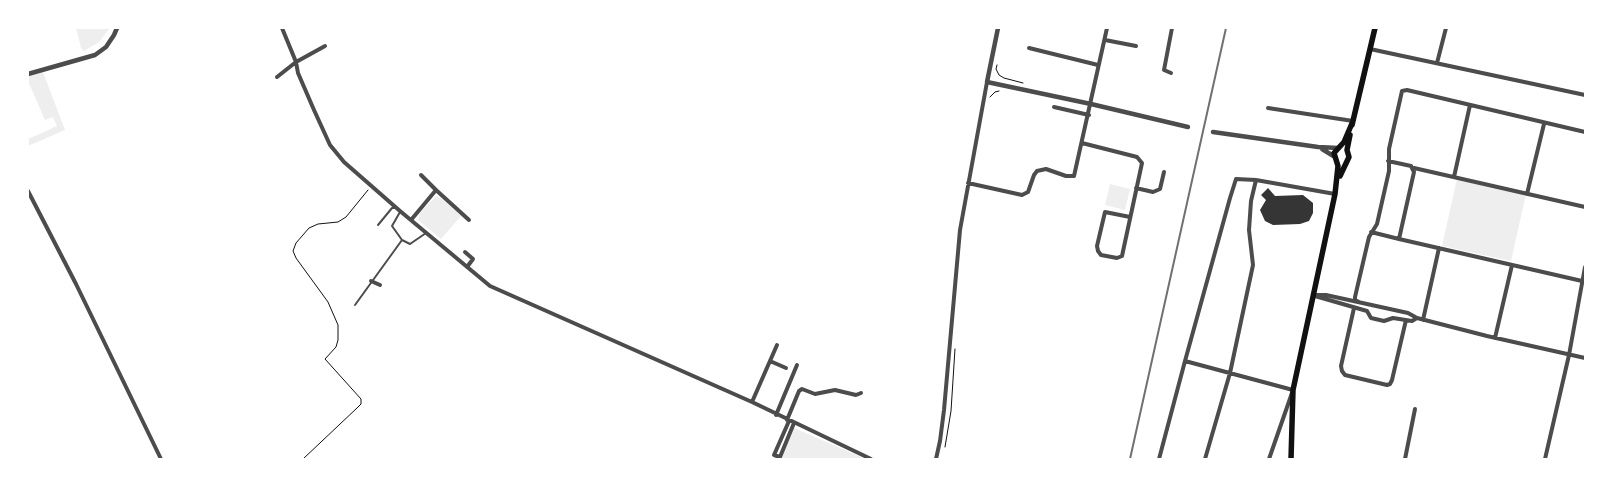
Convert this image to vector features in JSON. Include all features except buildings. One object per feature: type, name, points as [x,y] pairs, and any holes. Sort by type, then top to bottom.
[{"type":"main road","points":[[1335,194],[1346,160],[1349,157],[1348,150],[1353,122],[1375,28]]},
{"type":"main road","points":[[1291,459],[1293,390],[1335,194],[1338,173],[1334,153],[1344,142],[1353,122]]},
{"type":"main road","points":[[1339,148],[1344,147],[1348,150]]},
{"type":"main road","points":[[1336,158],[1341,162],[1346,160]]},
{"type":"street","points":[[28,74],[95,55],[106,47],[117,28]]},
{"type":"street","points":[[282,28],[296,62],[298,73],[330,145],[344,162],[400,212],[490,286],[752,402],[776,415],[871,459]]},
{"type":"street","points":[[936,459],[944,410],[960,230],[998,28]]},
{"type":"street","points":[[968,183],[1022,195],[1028,192],[1037,171],[1046,169],[1066,176],[1074,176],[1107,28]]},
{"type":"street","points":[[1171,73],[1164,70],[1172,28]]},
{"type":"street","points":[[1437,63],[1446,28]]},
{"type":"street","points":[[1105,40],[1136,46]]},
{"type":"street","points":[[277,77],[296,62],[325,46]]},
{"type":"street","points":[[1029,48],[1098,65]]},
{"type":"street","points":[[1370,49],[1585,95]]},
{"type":"street","points":[[987,82],[1091,104],[1188,127]]},
{"type":"street","points":[[1359,302],[1355,297],[1369,237],[1377,224],[1390,171],[1388,161],[1389,149],[1402,91],[1407,90],[1544,124],[1585,132]]},
{"type":"street","points":[[1454,177],[1470,105]]},
{"type":"street","points":[[1054,107],[1088,115]]},
{"type":"street","points":[[1268,108],[1353,122]]},
{"type":"street","points":[[1527,194],[1544,124]]},
{"type":"street","points":[[1213,132],[1318,147],[1339,148]]},
{"type":"street","points":[[1082,143],[1139,158],[1142,163],[1122,256],[1117,258],[1101,255],[1097,246],[1105,212],[1130,217]]},
{"type":"street","points":[[1318,147],[1336,158]]},
{"type":"street","points":[[1388,161],[1585,207]]},
{"type":"street","points":[[1399,240],[1414,168]]},
{"type":"street","points":[[1136,188],[1153,192],[1160,189],[1164,172]]},
{"type":"street","points":[[421,175],[469,220]]},
{"type":"street","points":[[1159,459],[1236,179],[1256,180],[1335,194]]},
{"type":"street","points":[[1205,459],[1230,373],[1253,265],[1249,230],[1251,201],[1256,180]]},
{"type":"street","points":[[411,220],[436,190]]},
{"type":"street","points":[[28,191],[76,284],[161,459]]},
{"type":"street","points":[[1371,232],[1399,240],[1582,281]]},
{"type":"street","points":[[1423,320],[1438,248]]},
{"type":"street","points":[[465,252],[473,260],[467,267]]},
{"type":"street","points":[[1495,338],[1512,265]]},
{"type":"street","points":[[1544,459],[1568,355],[1585,267]]},
{"type":"street","points":[[371,281],[380,285]]},
{"type":"street","points":[[1313,296],[1326,295],[1408,313],[1423,320],[1585,358]]},
{"type":"street","points":[[1313,296],[1367,311],[1371,318],[1384,321],[1393,318],[1412,321],[1417,318]]},
{"type":"street","points":[[1354,308],[1341,366],[1342,371],[1345,375],[1387,385],[1390,384],[1392,380],[1406,320]]},
{"type":"street","points":[[752,402],[777,345]]},
{"type":"street","points":[[770,361],[786,368]]},
{"type":"street","points":[[1185,361],[1293,390],[1269,459]]},
{"type":"street","points":[[776,415],[797,364]]},
{"type":"street","points":[[794,423],[780,457],[774,455],[799,391],[802,389],[816,394],[835,390],[856,395],[861,393]]},
{"type":"street","points":[[1405,459],[1415,409]]},
{"type":"lane","points":[[378,225],[392,208],[396,208]]},
{"type":"lane","points":[[400,212],[392,226],[402,240],[410,244],[426,233]]},
{"type":"lane","points":[[355,305],[402,240]]},
{"type":"path","points":[[997,62],[996,69],[998,75],[1023,83]]},
{"type":"path","points":[[989,97],[995,92],[1001,90]]},
{"type":"path","points":[[303,459],[361,404],[361,399],[325,359],[336,347],[338,340],[338,325],[328,302],[296,258],[293,251],[296,243],[309,228],[318,224],[338,222],[346,218],[371,186]]},
{"type":"path","points":[[944,447],[951,411],[955,345]]},
{"type":"shaded area","points":[[76,28],[110,28],[99,42],[84,51],[81,48]]},
{"type":"shaded area","points":[[43,72],[65,130],[28,146],[28,137],[30,138],[57,126],[53,117],[45,120],[28,81],[28,76]]},
{"type":"shaded area","points":[[1457,179],[1526,194],[1511,261],[1442,246]]},
{"type":"shaded area","points":[[1110,184],[1130,189],[1125,210],[1105,205]]},
{"type":"shaded area","points":[[436,196],[441,198],[461,216],[441,239],[418,220],[420,213]]},
{"type":"shaded area","points":[[794,428],[861,457],[860,459],[781,459]]},
{"type":"railway","points":[[1130,459],[1226,28]]}]
